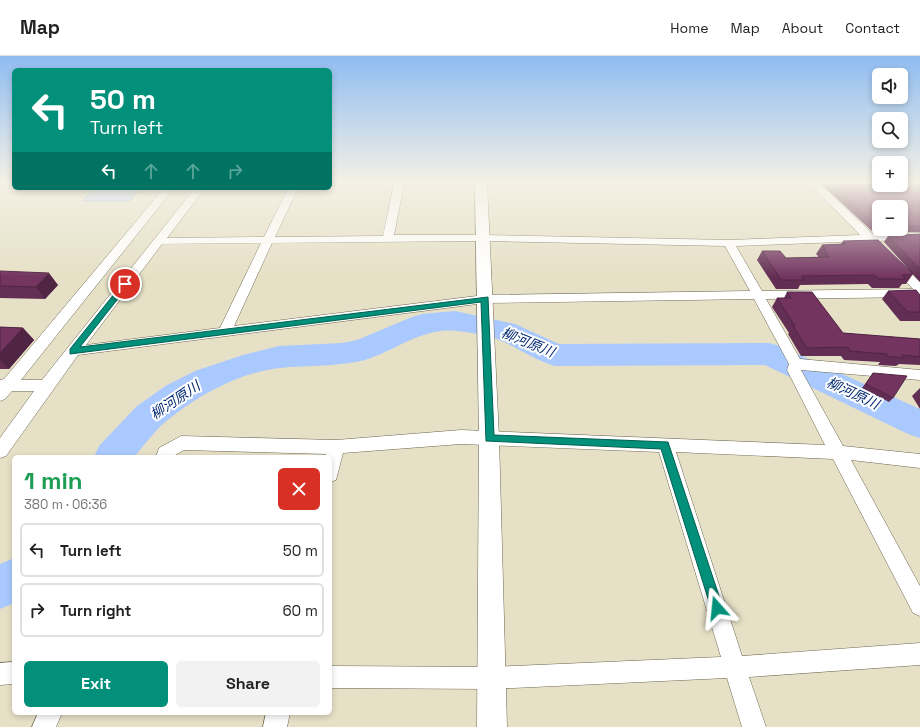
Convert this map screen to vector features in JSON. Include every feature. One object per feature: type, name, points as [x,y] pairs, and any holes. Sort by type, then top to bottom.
[{"type":"street","points":[[3,388],[147,214]]},
{"type":"street","points":[[0,451],[72,351],[180,214]]},
{"type":"street","points":[[225,331],[280,214]]},
{"type":"street","points":[[388,238],[393,214]]},
{"type":"street","points":[[482,214],[489,438],[492,727]]},
{"type":"street","points":[[845,214],[920,289]]},
{"type":"street","points":[[160,241],[483,238],[729,243],[920,236]]},
{"type":"street","points":[[729,243],[920,606]]},
{"type":"street","points":[[72,351],[225,331],[757,296],[920,293]]},
{"type":"street","points":[[795,367],[920,375]]},
{"type":"street","points":[[3,388],[46,386]]},
{"type":"street","points":[[164,455],[165,453],[181,443],[336,447],[462,438],[489,438],[838,452],[920,461]]},
{"type":"street","points":[[665,445],[754,727]]},
{"type":"street","points":[[332,466],[336,447]]},
{"type":"street","points":[[332,677],[491,678],[736,667],[920,654]]},
{"type":"street","points":[[0,674],[12,673]]},
{"type":"street","points":[[44,727],[49,715]]},
{"type":"street","points":[[275,727],[278,715]]},
{"type":"building","points":[[864,214],[872,214],[872,221]]},
{"type":"building","points":[[908,214],[920,214],[920,226],[908,226]]},
{"type":"building","points":[[920,234],[920,269],[888,236],[908,236],[908,235]]},
{"type":"building","points":[[878,240],[913,274],[902,275],[906,279],[879,279],[875,275],[801,276],[804,280],[781,280],[762,251],[780,251],[786,258],[830,257],[823,249],[826,249],[822,245],[846,244],[843,241]]},
{"type":"building","points":[[0,271],[49,273],[36,287],[0,286]]},
{"type":"building","points":[[916,290],[920,295],[920,312],[908,312],[888,291]]},
{"type":"building","points":[[787,292],[812,292],[843,333],[920,339],[920,357],[902,355],[904,358],[886,356],[887,354],[850,351],[848,347],[807,348],[777,298],[791,298]]},
{"type":"building","points":[[0,327],[23,328],[0,353]]},
{"type":"building","points":[[873,373],[907,376],[893,398],[866,384]]},
{"type":"waterway","name":"柳河原川","points":[[114,455],[149,416],[179,394],[206,379],[243,366],[279,357],[342,354],[364,349],[422,324],[455,321],[505,331],[555,355],[769,354],[920,424]]},
{"type":"waterway","name":"柳河原川","points":[[0,587],[12,581]]},
{"type":"route","points":[[125,284],[72,351],[485,299],[489,438],[665,445],[717,608]]}]
